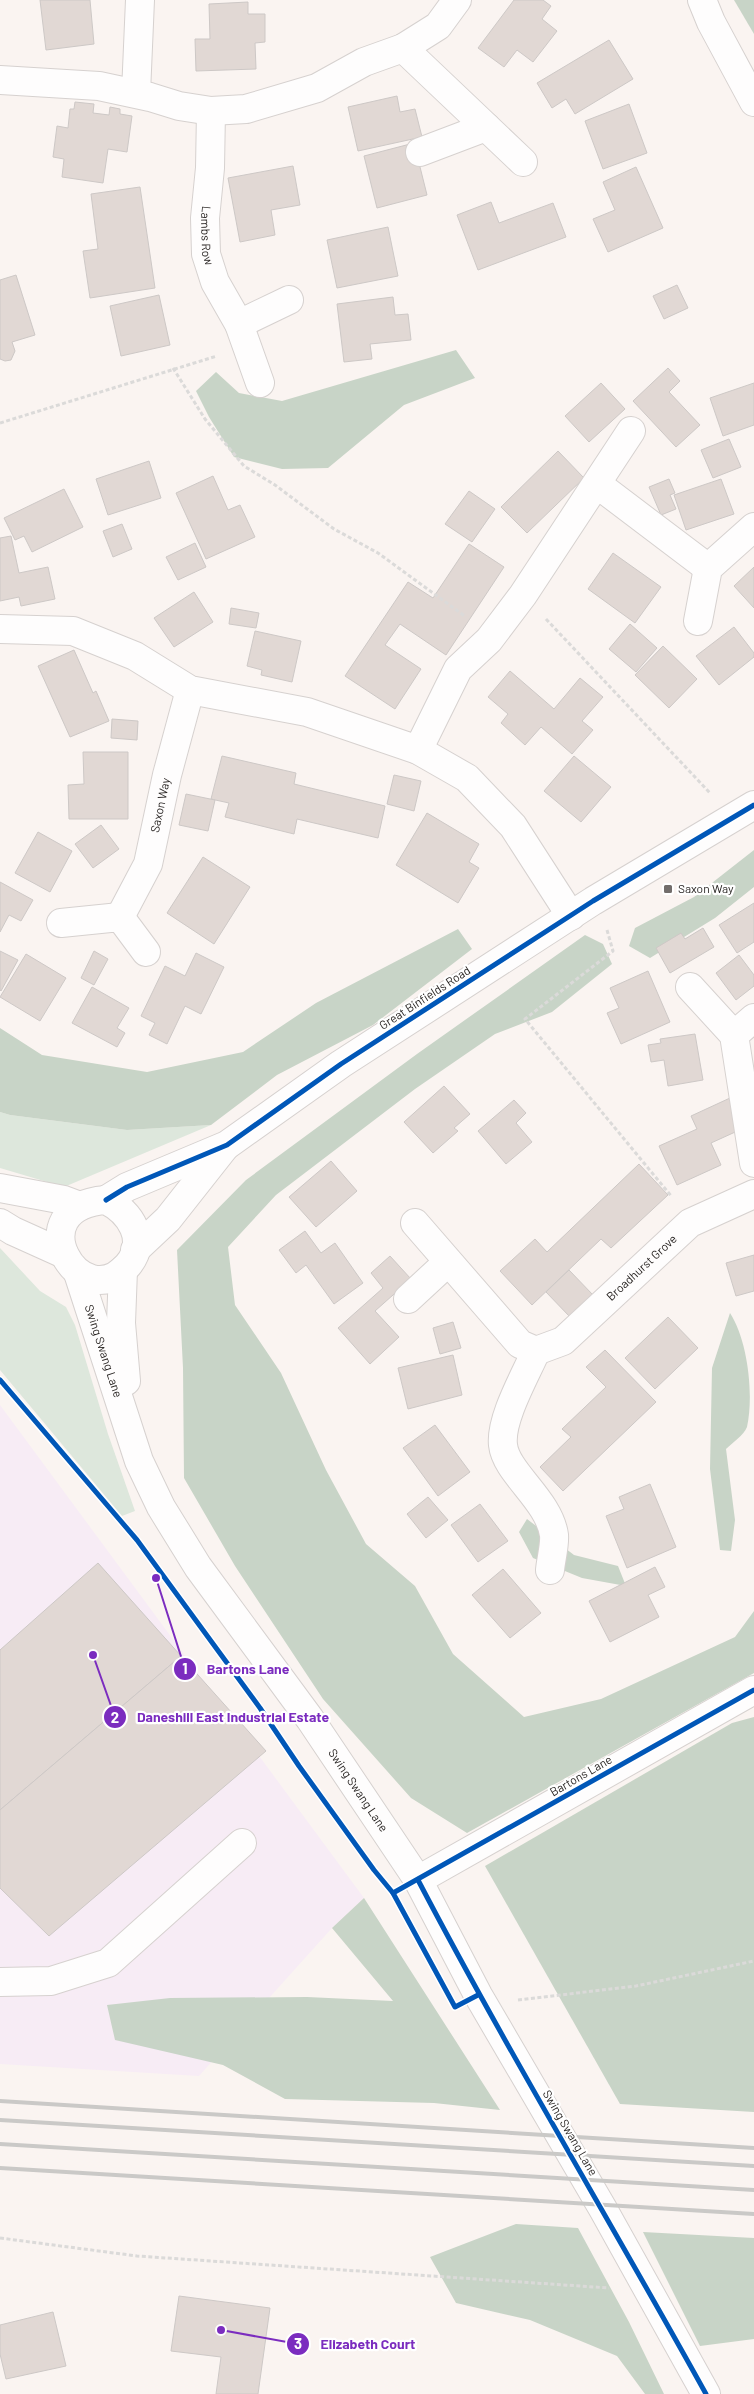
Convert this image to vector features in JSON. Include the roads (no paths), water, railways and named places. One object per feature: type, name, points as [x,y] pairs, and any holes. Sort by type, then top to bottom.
[{"type":"street","points":[[136,94],[140,0]]},
{"type":"street","points":[[0,80],[99,86],[179,106],[211,111],[246,109],[317,88],[364,62],[403,48],[438,26],[457,0]]},
{"type":"street","points":[[702,0],[711,22],[754,102]]},
{"type":"street","points":[[403,48],[523,162]]},
{"type":"street","name":"Lambs Row","points":[[211,111],[210,168],[204,218],[206,254],[215,282],[243,336],[260,383]]},
{"type":"street","points":[[420,152],[486,126]]},
{"type":"street","points":[[243,336],[289,300]]},
{"type":"street","points":[[418,750],[458,669],[489,640],[523,595],[631,430]]},
{"type":"street","points":[[597,484],[708,568]]},
{"type":"street","points":[[698,621],[708,568],[754,527]]},
{"type":"street","points":[[0,629],[73,631],[135,656],[190,690],[307,712],[418,750],[466,778],[514,826],[571,916]]},
{"type":"street","name":"Saxon Way","points":[[120,917],[148,864],[167,775],[190,690]]},
{"type":"street","name":"Great Binfields Road","points":[[93,1203],[126,1187],[227,1145],[341,1064],[571,916],[745,810]]},
{"type":"street","points":[[61,923],[120,917],[146,952]]},
{"type":"street","points":[[690,987],[744,1027],[754,1163]]},
{"type":"street","name":"Great Binfields Road","points":[[129,1260],[168,1219],[227,1145]]},
{"type":"street","points":[[0,1188],[64,1200],[93,1203],[122,1210],[131,1220],[137,1234],[129,1260],[104,1278],[91,1278],[0,1222]]},
{"type":"street","name":"Broadhurst Grove","points":[[536,1351],[563,1341],[690,1223],[754,1194]]},
{"type":"street","points":[[71,1264],[60,1247],[62,1227],[69,1216],[93,1203]]},
{"type":"street","points":[[415,1223],[520,1344],[536,1351],[508,1417],[503,1443],[505,1456],[535,1494],[554,1536],[550,1570]]},
{"type":"street","name":"Swing Swang Lane","points":[[129,1260],[121,1323],[130,1430]]},
{"type":"street","points":[[408,1299],[448,1262]]},
{"type":"street","name":"Swing Swang Lane","points":[[71,1264],[139,1460],[161,1507],[198,1567],[310,1719],[418,1880],[478,1995],[706,2394]]},
{"type":"street","name":"Bartons Lane","points":[[418,1880],[754,1690]]},
{"type":"street","points":[[0,1982],[51,1981],[108,1963],[242,1843]]},
{"type":"railway","points":[[0,2101],[754,2148]]},
{"type":"railway","points":[[0,2120],[754,2166]]},
{"type":"railway","points":[[0,2144],[754,2190]]},
{"type":"railway","points":[[0,2168],[754,2214]]},
{"type":"place","name":"Saxon Way","points":[[668,889]]},
{"type":"place","name":"Bartons Lane","points":[[156,1578]]},
{"type":"place","name":"Daneshill East Industrial Estate","points":[[93,1655]]},
{"type":"place","name":"Elizabeth Court","points":[[221,2330]]}]
